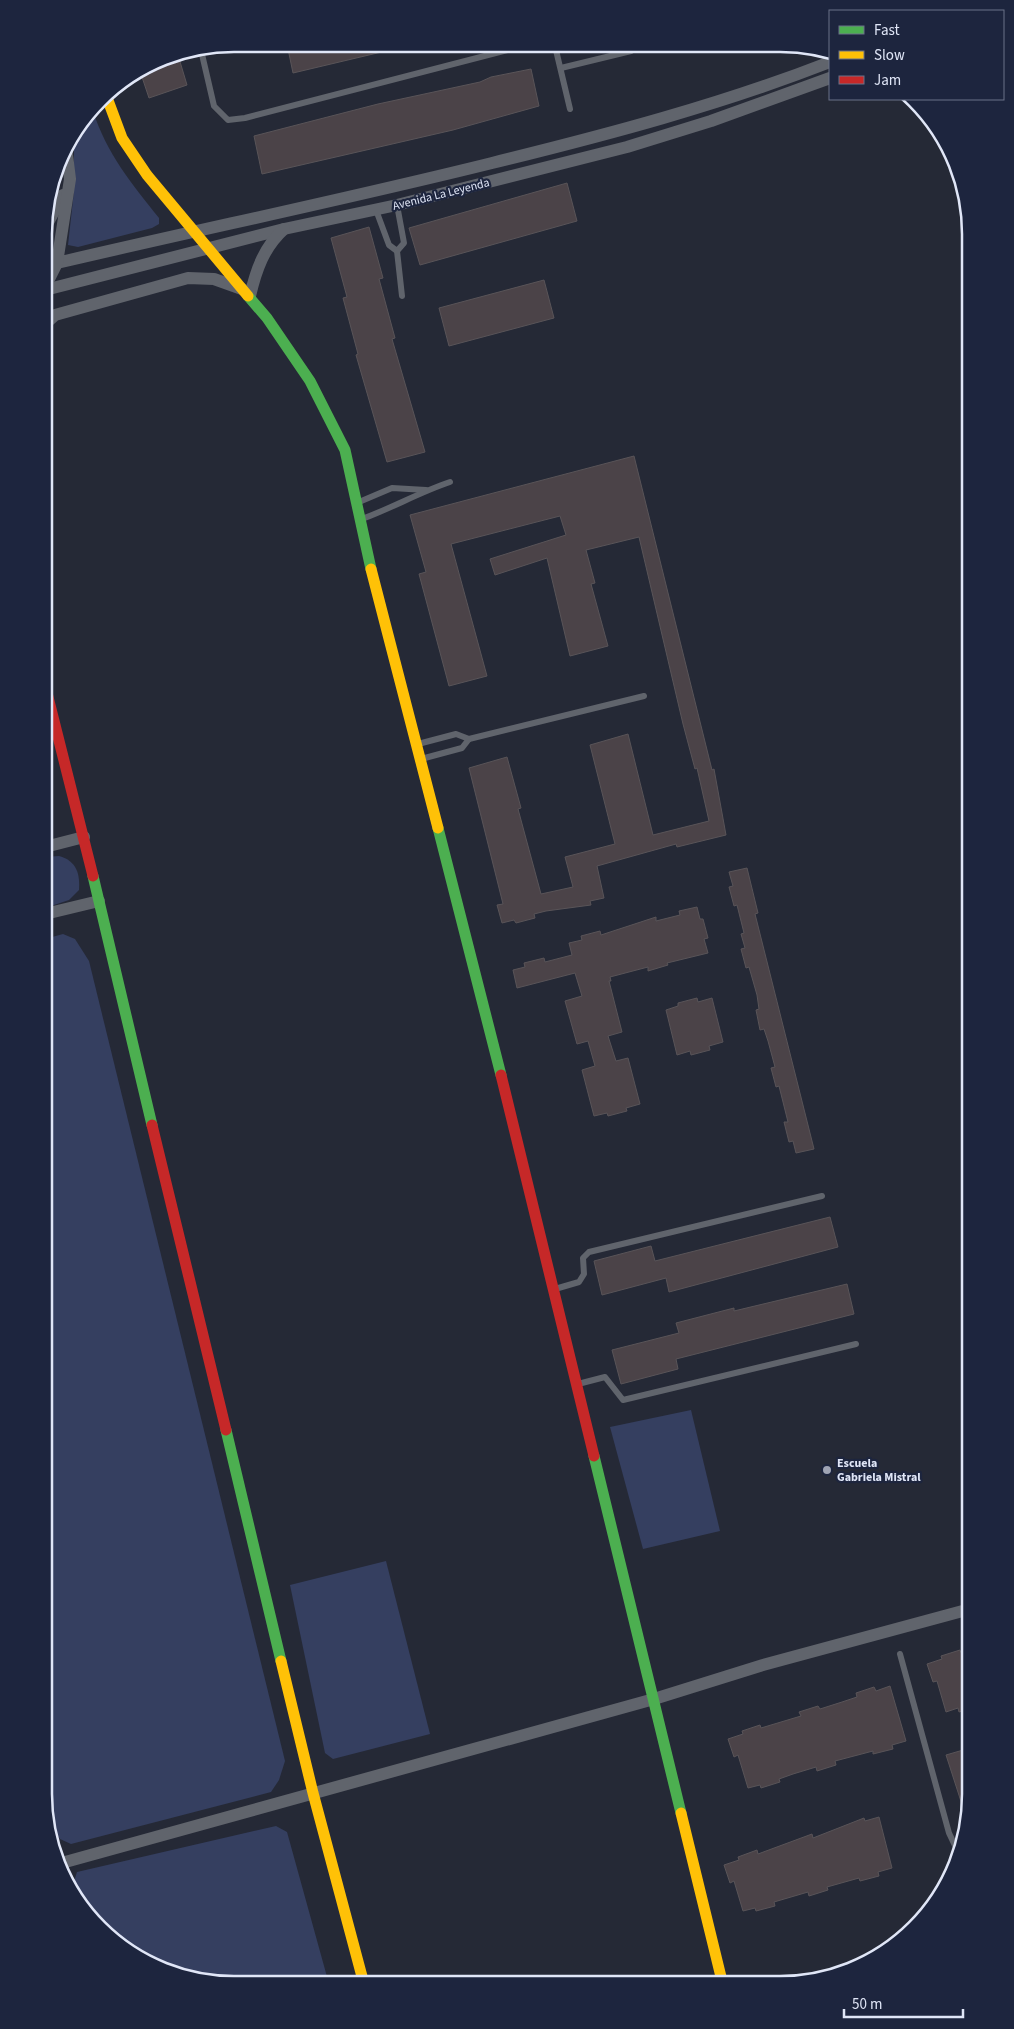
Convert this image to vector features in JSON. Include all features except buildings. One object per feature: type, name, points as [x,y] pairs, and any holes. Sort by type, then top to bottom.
[{"type":"street","name":"Avenida La Leyenda","points":[[52,265],[392,188],[585,140],[692,111],[829,62]]},
{"type":"street","name":"Avenida La Leyenda","points":[[52,286],[284,229],[397,205],[646,141],[711,122],[829,78]]},
{"type":"street","points":[[109,103],[122,138],[147,175],[247,293],[310,381],[345,450],[370,566],[554,1289],[721,1976]]},
{"type":"street","points":[[52,260],[70,179],[68,161]]},
{"type":"street","points":[[53,217],[70,179]]},
{"type":"street","points":[[247,293],[261,259],[284,229]]},
{"type":"street","points":[[52,318],[55,315],[188,278],[214,279],[247,293]]},
{"type":"street","points":[[52,712],[84,838],[313,1794],[362,1976]]},
{"type":"street","points":[[52,845],[84,838]]},
{"type":"street","points":[[52,912],[99,901]]},
{"type":"street","points":[[65,1862],[654,1699],[763,1665],[962,1612]]},
{"type":"lane","points":[[201,56],[214,106],[228,120],[244,118],[500,52]]},
{"type":"lane","points":[[557,52],[570,110]]},
{"type":"lane","points":[[561,68],[627,52]]},
{"type":"lane","points":[[397,205],[404,243],[397,251]]},
{"type":"lane","points":[[376,210],[389,245],[397,251],[402,296]]},
{"type":"lane","points":[[360,520],[398,506],[427,490],[450,482]]},
{"type":"lane","points":[[356,504],[392,488],[427,490]]},
{"type":"lane","points":[[416,745],[456,734],[469,739],[644,696]]},
{"type":"lane","points":[[420,759],[462,748],[469,739]]},
{"type":"lane","points":[[554,1289],[579,1282],[584,1274],[583,1258],[589,1252],[822,1196]]},
{"type":"lane","points":[[577,1384],[605,1377],[623,1400],[856,1344]]},
{"type":"lane","points":[[900,1654],[949,1833],[954,1844]]},
{"type":"shaded area","points":[[95,117],[113,155],[159,218],[159,224],[152,228],[78,247],[68,245],[74,191],[74,148]]},
{"type":"shaded area","points":[[52,856],[65,858],[74,865],[79,879],[79,890],[69,900],[52,906]]},
{"type":"shaded area","points":[[63,934],[75,939],[89,961],[285,1761],[279,1780],[271,1792],[71,1844],[60,1839],[57,1835],[52,1795],[52,937]]},
{"type":"shaded area","points":[[691,1410],[720,1531],[643,1549],[610,1427]]},
{"type":"shaded area","points":[[386,1561],[430,1734],[333,1759],[325,1753],[290,1585]]},
{"type":"shaded area","points":[[276,1826],[287,1832],[327,1976],[222,1976],[199,1973],[165,1963],[133,1946],[98,1915],[74,1881],[77,1872]]},
{"type":"traffic: fast","points":[[248,296],[267,318],[310,381],[345,450],[371,569]]},
{"type":"traffic: fast","points":[[438,828],[501,1075]]},
{"type":"traffic: fast","points":[[93,876],[152,1125]]},
{"type":"traffic: fast","points":[[226,1430],[281,1661]]},
{"type":"traffic: fast","points":[[594,1456],[681,1813]]},
{"type":"traffic: slow","points":[[109,103],[122,138],[147,175],[248,296]]},
{"type":"traffic: slow","points":[[371,569],[438,828]]},
{"type":"traffic: slow","points":[[281,1661],[313,1793],[362,1976]]},
{"type":"traffic: slow","points":[[681,1813],[721,1976]]},
{"type":"traffic: jam","points":[[52,713],[93,876]]},
{"type":"traffic: jam","points":[[501,1075],[594,1456]]},
{"type":"traffic: jam","points":[[152,1125],[226,1430]]},
{"type":"place","name":"Escuela Gabriela Mistral","points":[[827,1470]]}]
